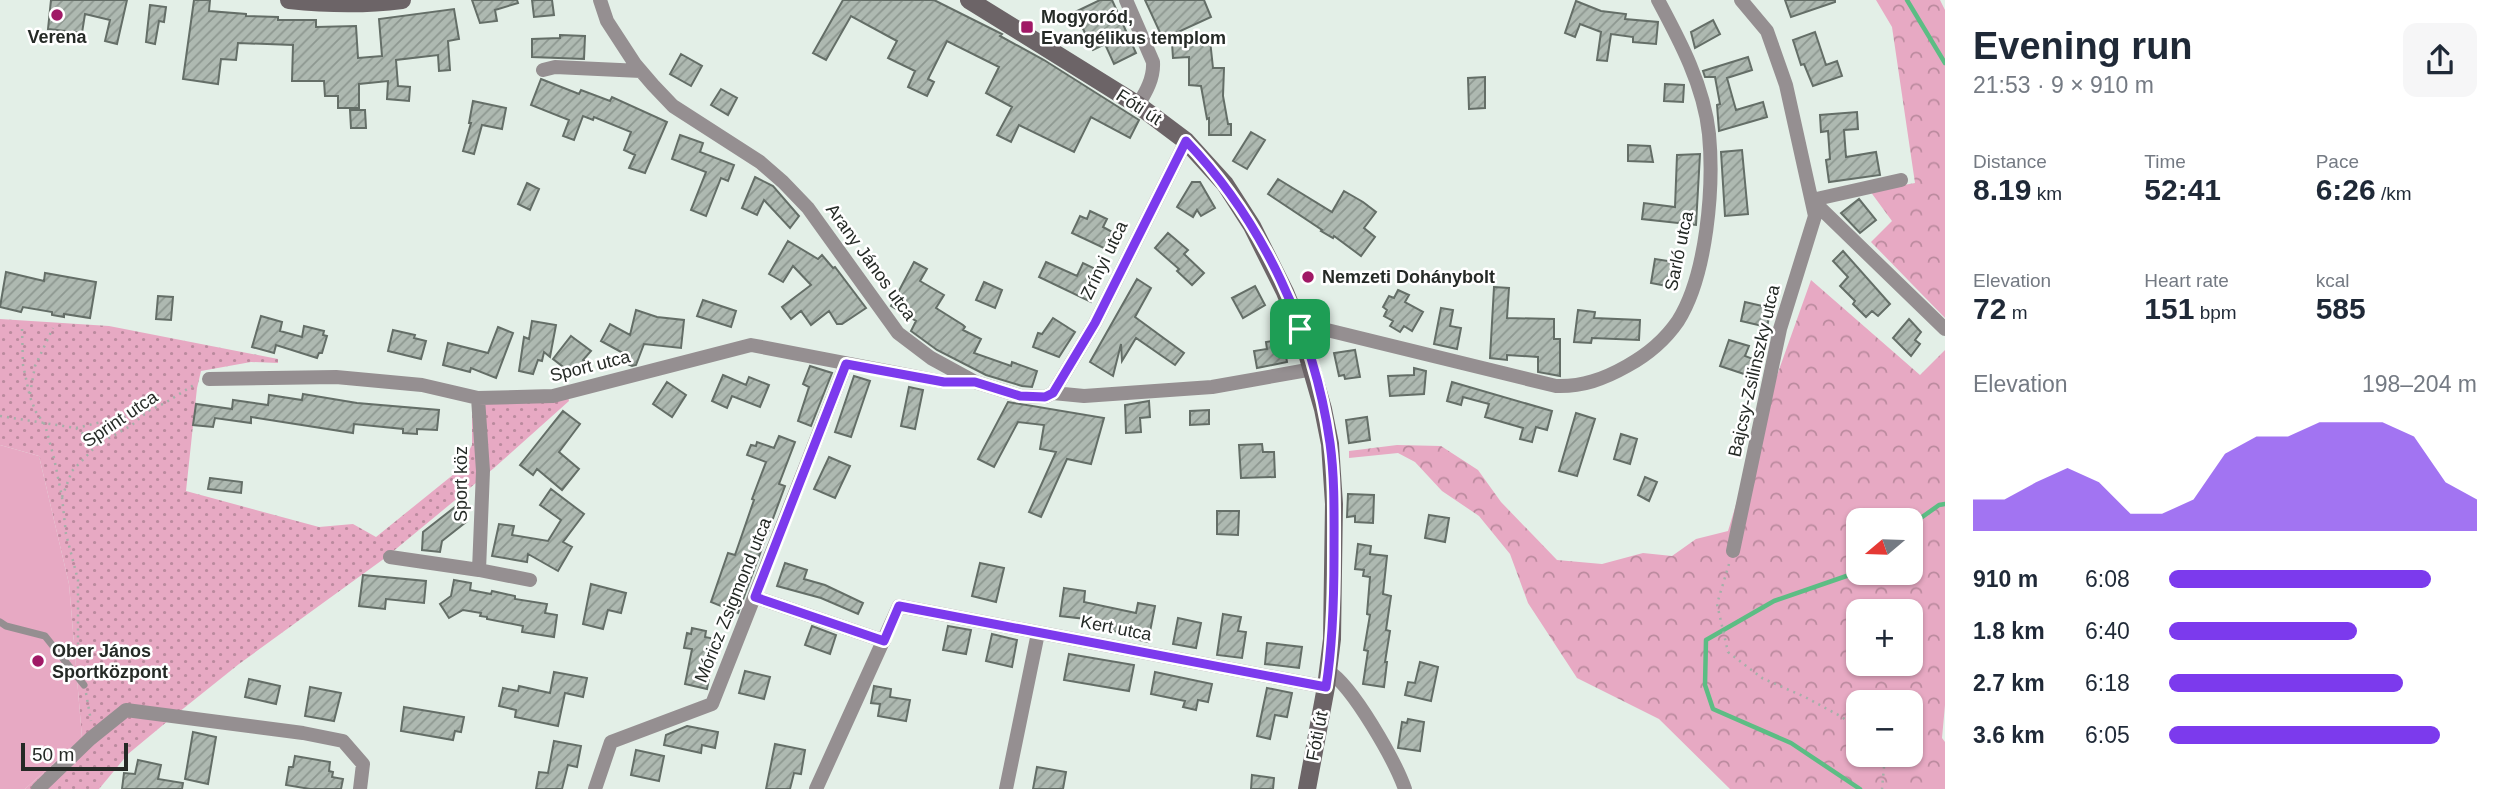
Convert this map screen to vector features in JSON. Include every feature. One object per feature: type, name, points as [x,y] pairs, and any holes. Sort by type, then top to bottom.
[{"type":"main road","points":[[289,0],[372,4],[402,0]]},
{"type":"main road","name":"Fóti út","points":[[969,0],[1138,105],[1186,141],[1225,184],[1274,268],[1300,329],[1313,369],[1330,444],[1334,504],[1334,612],[1327,679],[1307,789]]},
{"type":"street","name":"Arany János utca","points":[[600,0],[607,20],[641,71],[673,106],[760,162],[798,196],[881,312],[907,342],[975,382],[1020,396],[1045,397],[1053,393],[1084,396],[1212,387],[1313,369]]},
{"type":"street","points":[[1126,0],[1153,62],[1154,71],[1150,83],[1138,105]]},
{"type":"street","name":"Sarló utca","points":[[1300,329],[1326,330],[1379,341],[1530,381],[1576,387],[1612,374],[1657,346],[1677,322],[1695,287],[1709,197],[1709,133],[1702,97],[1688,59],[1658,0]]},
{"type":"street","name":"Bajcsy-Zsilinszky utca","points":[[1733,551],[1780,329],[1815,216],[1786,85],[1767,31],[1741,0]]},
{"type":"street","points":[[543,70],[555,67],[641,71]]},
{"type":"street","name":"Zrínyi utca","points":[[1053,393],[1095,323],[1186,141]]},
{"type":"street","points":[[1812,200],[1901,180]]},
{"type":"street","points":[[1812,200],[1945,328]]},
{"type":"street","name":"Sport utca","points":[[209,379],[336,377],[422,385],[478,398],[553,396],[751,345],[944,382],[975,382]]},
{"type":"street","name":"Móricz Zsigmond utca","points":[[595,789],[611,742],[712,704],[846,364]]},
{"type":"street","name":"Sport köz","points":[[478,398],[483,471],[479,570]]},
{"type":"street","points":[[390,557],[530,580]]},
{"type":"street","points":[[755,597],[884,641],[816,789]]},
{"type":"street","name":"Kert utca","points":[[884,641],[899,606],[1038,634],[1327,679]]},
{"type":"street","points":[[1006,789],[1038,634]]},
{"type":"street","points":[[1327,679],[1344,682],[1360,705],[1405,789]]},
{"type":"street","points":[[38,789],[90,739],[126,710],[303,733],[343,741],[363,764],[360,789]]},
{"type":"lane","points":[[0,622],[45,636],[84,685]]},
{"type":"path","points":[[22,328],[23,365],[30,397],[45,425],[62,497],[66,534],[78,580],[78,649],[91,714],[90,739]]},
{"type":"path","points":[[30,397],[34,366],[53,328]]},
{"type":"path","name":"Sprint utca","points":[[62,497],[72,471],[97,445],[132,425],[148,411],[165,404],[196,383],[209,379]]},
{"type":"path","points":[[0,416],[76,428],[148,411]]},
{"type":"path","points":[[76,428],[97,445]]},
{"type":"path","points":[[1733,551],[1717,604],[1728,652],[1762,678],[1805,697],[1846,720]]},
{"type":"path","points":[[1882,789],[1884,767]]},
{"type":"green space","points":[[1876,0],[1940,0],[1945,10],[1945,318],[1871,242],[1892,221],[1870,191],[1915,183],[1892,27]]},
{"type":"green space","points":[[1811,280],[1920,375],[1945,350],[1945,705],[1942,738],[1945,742],[1945,789],[1730,789],[1659,719],[1577,678],[1528,603],[1510,554],[1479,516],[1442,491],[1415,462],[1398,453],[1349,458],[1349,451],[1397,445],[1441,446],[1478,470],[1501,502],[1557,560],[1602,564],[1643,553],[1672,556],[1696,539],[1728,531],[1765,409]]},
{"type":"green space","points":[[0,319],[109,326],[278,359],[278,363],[251,362],[201,371],[186,491],[319,527],[353,524],[376,537],[459,470],[472,445],[472,404],[568,396],[569,401],[494,468],[385,558],[239,664],[169,720],[128,754],[99,789],[25,789],[82,738],[69,584],[39,456],[0,445]]},
{"type":"green space","name":"Ober János Sportközpont","points":[[0,445],[39,456],[69,584],[82,738],[25,789],[0,789]]},
{"type":"building","points":[[51,0],[127,0],[117,44],[105,41],[110,20],[85,14],[82,33],[48,29]]},
{"type":"building","points":[[194,0],[210,0],[209,11],[278,17],[278,20],[316,20],[316,27],[356,26],[358,58],[382,56],[379,19],[454,9],[459,39],[448,41],[450,70],[439,71],[438,55],[396,60],[398,86],[410,87],[409,101],[387,99],[388,81],[359,84],[359,108],[338,108],[338,96],[325,96],[324,81],[292,81],[293,45],[238,43],[236,60],[221,59],[218,84],[183,79]]},
{"type":"building","points":[[472,0],[517,0],[518,3],[495,10],[497,21],[480,23]]},
{"type":"building","points":[[532,0],[552,0],[554,15],[534,17]]},
{"type":"building","points":[[843,0],[934,0],[1002,34],[1000,36],[1044,60],[1139,120],[1130,138],[1091,117],[1074,152],[1019,125],[1011,142],[997,135],[1012,107],[986,93],[999,67],[947,41],[928,79],[934,82],[927,96],[908,87],[915,71],[888,58],[897,41],[851,16],[826,60],[813,53]]},
{"type":"building","points":[[1100,0],[1112,0],[1136,53],[1114,64],[1105,44],[1093,50],[1075,12]]},
{"type":"building","points":[[1145,0],[1204,0],[1211,17],[1163,39]]},
{"type":"building","points":[[1785,0],[1835,0],[1835,2],[1791,17]]},
{"type":"building","points":[[1576,1],[1601,11],[1626,14],[1625,19],[1658,22],[1656,44],[1633,42],[1633,37],[1611,34],[1607,61],[1597,60],[1601,32],[1580,24],[1575,37],[1565,33]]},
{"type":"building","points":[[150,5],[166,7],[164,22],[159,21],[155,44],[146,42]]},
{"type":"building","points":[[1713,20],[1720,34],[1695,48],[1691,32]]},
{"type":"building","points":[[1815,32],[1826,65],[1837,61],[1842,76],[1813,86],[1804,64],[1801,65],[1793,40]]},
{"type":"building","points":[[560,35],[585,36],[584,59],[532,57],[532,39],[560,38]]},
{"type":"building","points":[[1210,40],[1213,68],[1224,68],[1223,96],[1228,124],[1231,124],[1231,135],[1209,135],[1209,118],[1207,119],[1201,86],[1189,85],[1189,57],[1173,58],[1172,43]]},
{"type":"building","points":[[681,54],[702,66],[691,86],[670,74]]},
{"type":"building","points":[[1748,57],[1752,70],[1727,78],[1736,110],[1763,102],[1767,117],[1719,131],[1717,105],[1720,104],[1715,77],[1705,77],[1703,71]]},
{"type":"building","points":[[1485,77],[1485,108],[1469,109],[1468,78]]},
{"type":"building","points":[[541,79],[579,94],[581,90],[610,101],[612,97],[667,122],[645,173],[629,168],[635,155],[624,150],[631,132],[594,117],[593,120],[583,116],[574,140],[563,136],[569,120],[531,105]]},
{"type":"building","points":[[1665,84],[1684,85],[1683,102],[1664,101]]},
{"type":"building","points":[[721,89],[737,98],[728,115],[711,105]]},
{"type":"building","points":[[473,101],[506,108],[502,129],[482,125],[474,154],[463,151],[471,123]]},
{"type":"building","points":[[350,110],[365,110],[366,128],[351,128]]},
{"type":"building","points":[[1857,112],[1858,129],[1844,130],[1846,157],[1876,152],[1880,175],[1829,182],[1826,160],[1830,159],[1828,131],[1821,132],[1820,115]]},
{"type":"building","points":[[1251,132],[1265,140],[1247,169],[1233,161]]},
{"type":"building","points":[[680,135],[703,143],[700,152],[734,165],[728,181],[721,178],[706,216],[691,210],[706,172],[672,159]]},
{"type":"building","points":[[1628,145],[1650,146],[1653,162],[1628,161]]},
{"type":"building","points":[[1742,150],[1748,214],[1725,216],[1721,152]]},
{"type":"building","points":[[1700,154],[1696,225],[1642,219],[1644,203],[1675,207],[1677,155]]},
{"type":"building","points":[[755,177],[773,186],[799,216],[790,228],[764,200],[757,215],[742,208]]},
{"type":"building","points":[[1278,179],[1332,212],[1344,191],[1376,212],[1364,228],[1375,237],[1361,256],[1268,194]]},
{"type":"building","points":[[1192,182],[1200,182],[1215,208],[1201,216],[1197,210],[1193,217],[1177,207]]},
{"type":"building","points":[[527,183],[539,189],[530,210],[518,204]]},
{"type":"building","points":[[1859,199],[1876,220],[1860,233],[1841,213]]},
{"type":"building","points":[[1090,211],[1107,219],[1103,227],[1116,234],[1108,250],[1072,233],[1080,216],[1087,219]]},
{"type":"building","points":[[1168,233],[1188,250],[1184,254],[1204,273],[1192,285],[1177,271],[1179,269],[1155,248]]},
{"type":"building","points":[[788,241],[818,259],[822,255],[835,267],[866,308],[842,324],[837,324],[829,311],[811,325],[801,311],[791,319],[782,307],[811,285],[793,266],[783,282],[769,274]]},
{"type":"building","points":[[1843,251],[1890,304],[1878,316],[1872,311],[1866,317],[1840,286],[1848,277],[1833,261]]},
{"type":"building","points":[[1655,259],[1681,263],[1677,288],[1651,283]]},
{"type":"building","points":[[914,262],[927,269],[920,281],[944,295],[936,308],[963,325],[963,330],[981,339],[974,353],[1011,366],[1012,362],[1037,371],[1032,387],[986,375],[937,350],[911,331],[916,321],[891,306]]},
{"type":"building","points":[[1046,262],[1077,276],[1083,263],[1104,273],[1091,302],[1039,277]]},
{"type":"building","points":[[6,272],[44,281],[45,273],[96,282],[90,318],[64,314],[64,317],[23,307],[21,312],[0,307]]},
{"type":"building","points":[[1137,279],[1151,288],[1135,317],[1184,353],[1175,365],[1136,338],[1122,361],[1121,344],[1113,376],[1090,362]]},
{"type":"building","points":[[984,282],[1002,290],[995,308],[976,300]]},
{"type":"building","points":[[1255,286],[1265,305],[1243,318],[1232,298]]},
{"type":"building","points":[[1494,287],[1509,288],[1507,318],[1554,319],[1554,339],[1560,339],[1560,376],[1538,372],[1538,357],[1507,355],[1507,360],[1490,358]]},
{"type":"building","points":[[1398,290],[1409,295],[1405,302],[1423,312],[1412,331],[1404,326],[1400,332],[1390,326],[1393,321],[1384,316],[1387,310],[1383,307],[1389,296],[1394,298]]},
{"type":"building","points":[[158,296],[173,297],[171,320],[156,319]]},
{"type":"building","points":[[703,300],[736,311],[731,327],[697,316]]},
{"type":"building","points":[[1745,302],[1771,308],[1767,327],[1741,321]]},
{"type":"building","points":[[1441,308],[1453,310],[1450,326],[1461,328],[1457,349],[1434,344]]},
{"type":"building","points":[[636,310],[657,317],[684,320],[681,348],[644,344],[636,365],[620,361],[623,353],[601,341],[610,324],[630,335]]},
{"type":"building","points":[[1578,310],[1595,312],[1594,318],[1640,320],[1639,340],[1592,338],[1591,343],[1574,342]]},
{"type":"building","points":[[261,316],[282,322],[280,331],[302,337],[304,326],[324,331],[323,335],[327,336],[322,353],[319,353],[317,358],[276,345],[274,353],[252,347]]},
{"type":"building","points":[[1053,318],[1075,332],[1059,357],[1033,347],[1038,333],[1042,334]]},
{"type":"building","points":[[1909,319],[1921,332],[1915,340],[1920,344],[1911,356],[1893,338]]},
{"type":"building","points":[[532,321],[556,325],[550,357],[544,352],[542,361],[538,360],[533,374],[519,371],[524,337],[529,339]]},
{"type":"building","points":[[498,327],[513,333],[496,378],[471,368],[470,372],[443,365],[448,343],[488,353]]},
{"type":"building","points":[[393,330],[415,335],[414,338],[426,341],[421,359],[388,351]]},
{"type":"building","points":[[571,336],[591,351],[575,376],[553,359]]},
{"type":"building","points":[[1283,339],[1287,362],[1257,368],[1254,351],[1267,349],[1266,342]]},
{"type":"building","points":[[1729,340],[1749,346],[1745,356],[1758,361],[1753,377],[1720,366]]},
{"type":"building","points":[[1355,350],[1360,377],[1345,379],[1344,375],[1339,376],[1334,353]]},
{"type":"building","points":[[810,366],[832,373],[811,426],[798,421],[809,387],[803,384]]},
{"type":"building","points":[[1414,368],[1426,371],[1424,394],[1390,396],[1388,376],[1414,375]]},
{"type":"building","points":[[723,375],[746,385],[749,377],[769,385],[760,407],[732,396],[727,408],[712,401]]},
{"type":"building","points":[[854,376],[870,381],[851,437],[835,432]]},
{"type":"building","points":[[667,382],[686,395],[672,417],[653,404]]},
{"type":"building","points":[[1452,382],[1552,411],[1547,430],[1536,427],[1532,442],[1520,439],[1523,428],[1485,417],[1489,404],[1463,397],[1461,405],[1447,401]]},
{"type":"building","points":[[909,387],[923,390],[915,429],[901,426]]},
{"type":"building","points":[[303,394],[357,403],[439,410],[437,430],[417,429],[417,434],[403,433],[403,429],[354,424],[353,433],[251,417],[251,423],[215,418],[213,427],[193,425],[196,404],[232,409],[233,400],[268,405],[269,395],[302,400]]},
{"type":"building","points":[[1149,401],[1150,417],[1140,418],[1141,432],[1126,433],[1125,405]]},
{"type":"building","points":[[1008,402],[1104,418],[1091,464],[1067,459],[1041,517],[1029,512],[1056,452],[1040,449],[1044,425],[1018,422],[994,467],[978,459]]},
{"type":"building","points":[[1209,410],[1209,424],[1190,425],[1190,411]]},
{"type":"building","points":[[563,411],[580,424],[559,452],[579,469],[562,490],[537,469],[533,475],[520,465]]},
{"type":"building","points":[[1576,413],[1595,419],[1577,476],[1559,471]]},
{"type":"building","points":[[1367,417],[1370,440],[1349,443],[1346,420]]},
{"type":"building","points":[[1621,434],[1637,439],[1630,464],[1614,459]]},
{"type":"building","points":[[779,436],[795,442],[779,484],[785,486],[738,613],[711,602],[728,553],[735,555],[766,462],[747,455],[751,445],[756,446],[757,442],[774,448]]},
{"type":"building","points":[[1262,444],[1263,452],[1274,452],[1275,477],[1241,478],[1239,445]]},
{"type":"building","points":[[829,457],[850,466],[835,498],[814,489]]},
{"type":"building","points":[[1645,477],[1657,482],[1649,501],[1638,495]]},
{"type":"building","points":[[210,478],[242,482],[241,493],[208,489]]},
{"type":"building","points":[[551,489],[584,514],[563,542],[572,547],[558,571],[528,554],[527,562],[492,556],[499,524],[514,526],[512,535],[548,541],[561,520],[540,505]]},
{"type":"building","points":[[1348,494],[1374,495],[1373,523],[1355,522],[1355,516],[1347,517]]},
{"type":"building","points":[[455,507],[466,522],[442,541],[440,552],[422,550],[423,532]]},
{"type":"building","points":[[1217,511],[1239,511],[1238,535],[1217,534]]},
{"type":"building","points":[[1429,515],[1449,518],[1445,542],[1425,538]]},
{"type":"building","points":[[1358,544],[1371,546],[1370,554],[1387,556],[1383,594],[1391,596],[1386,630],[1390,631],[1384,687],[1363,684],[1368,651],[1364,650],[1370,615],[1367,614],[1370,577],[1363,576],[1364,570],[1355,569]]},
{"type":"building","points":[[785,563],[807,570],[804,579],[825,585],[863,603],[858,614],[821,598],[777,586]]},
{"type":"building","points":[[980,563],[1004,568],[996,602],[972,596]]},
{"type":"building","points":[[363,575],[426,581],[424,603],[386,599],[385,609],[359,606]]},
{"type":"building","points":[[454,580],[471,583],[470,590],[491,594],[492,591],[515,596],[515,599],[547,604],[545,613],[557,615],[554,637],[522,632],[523,626],[487,619],[480,616],[481,613],[463,610],[449,618],[440,604],[451,596]]},
{"type":"building","points":[[591,584],[626,593],[621,613],[608,610],[603,629],[583,624]]},
{"type":"building","points":[[1064,588],[1085,591],[1084,602],[1136,613],[1138,603],[1155,606],[1148,642],[1131,638],[1132,634],[1094,628],[1095,620],[1060,616]]},
{"type":"building","points":[[1223,614],[1241,617],[1238,631],[1246,632],[1242,658],[1217,655]]},
{"type":"building","points":[[1178,618],[1201,623],[1196,648],[1173,644]]},
{"type":"building","points":[[812,626],[836,635],[830,654],[805,645]]},
{"type":"building","points":[[948,626],[971,630],[966,654],[943,650]]},
{"type":"building","points":[[692,628],[706,631],[705,637],[720,640],[718,654],[714,653],[707,689],[685,684],[692,649],[684,648],[687,633],[691,634]]},
{"type":"building","points":[[992,634],[1017,640],[1012,667],[986,661]]},
{"type":"building","points":[[1267,643],[1302,647],[1299,668],[1265,664]]},
{"type":"building","points":[[1069,654],[1134,665],[1129,691],[1064,680]]},
{"type":"building","points":[[1420,662],[1438,667],[1431,701],[1405,695],[1408,682],[1415,683]]},
{"type":"building","points":[[745,671],[770,677],[764,699],[739,693]]},
{"type":"building","points":[[554,672],[587,678],[583,697],[565,693],[558,726],[515,717],[516,710],[499,706],[503,688],[518,691],[519,686],[550,693]]},
{"type":"building","points":[[1155,672],[1212,684],[1208,702],[1198,700],[1196,710],[1183,707],[1185,701],[1151,694]]},
{"type":"building","points":[[249,679],[280,686],[276,704],[245,697]]},
{"type":"building","points":[[874,686],[891,689],[890,697],[910,700],[906,721],[878,716],[880,704],[871,703]]},
{"type":"building","points":[[310,687],[341,693],[334,721],[305,716]]},
{"type":"building","points":[[1267,688],[1292,693],[1287,717],[1275,715],[1270,739],[1257,736]]},
{"type":"building","points":[[404,707],[464,717],[461,732],[455,731],[453,740],[401,731]]},
{"type":"building","points":[[1408,719],[1424,722],[1420,751],[1398,748],[1402,722],[1407,723]]},
{"type":"building","points":[[687,726],[718,732],[715,748],[702,745],[701,753],[664,745],[666,735]]},
{"type":"building","points":[[193,732],[216,737],[208,784],[185,779]]},
{"type":"building","points":[[554,741],[581,746],[577,767],[568,765],[562,789],[536,789],[539,772],[548,773]]},
{"type":"building","points":[[775,744],[805,750],[801,774],[794,773],[790,789],[766,789]]},
{"type":"building","points":[[636,750],[664,756],[659,781],[631,775]]},
{"type":"building","points":[[295,756],[330,762],[329,771],[333,772],[332,777],[343,779],[341,789],[310,789],[286,785],[289,767],[293,767]]},
{"type":"building","points":[[138,760],[161,765],[158,779],[183,783],[182,789],[122,789],[124,773],[135,774]]},
{"type":"building","points":[[1037,767],[1066,772],[1063,789],[1033,789]]},
{"type":"building","points":[[1252,775],[1274,778],[1273,789],[1251,789]]},
{"type":"waterway","points":[[1907,0],[1945,63]]},
{"type":"waterway","points":[[1923,516],[1945,504]]},
{"type":"waterway","points":[[1846,576],[1774,601],[1706,640],[1705,685],[1713,709],[1791,743],[1860,789]]},
{"type":"place","name":"Verena","points":[[57,15]]},
{"type":"place","name":"Mogyoród, Evangélikus templom","points":[[1027,27]]},
{"type":"place","name":"Nemzeti Dohánybolt","points":[[1308,277]]},
{"type":"place","name":"Ober János Sportközpont","points":[[38,661]]},
{"type":"route","points":[[1186,141],[1225,184],[1251,226],[1285,292],[1300,329],[1313,369],[1330,444],[1334,504],[1334,612],[1326,687],[899,606],[884,641],[755,597],[846,364],[944,382],[975,382],[1020,396],[1045,397],[1053,393],[1095,323],[1156,196],[1186,141]]}]
